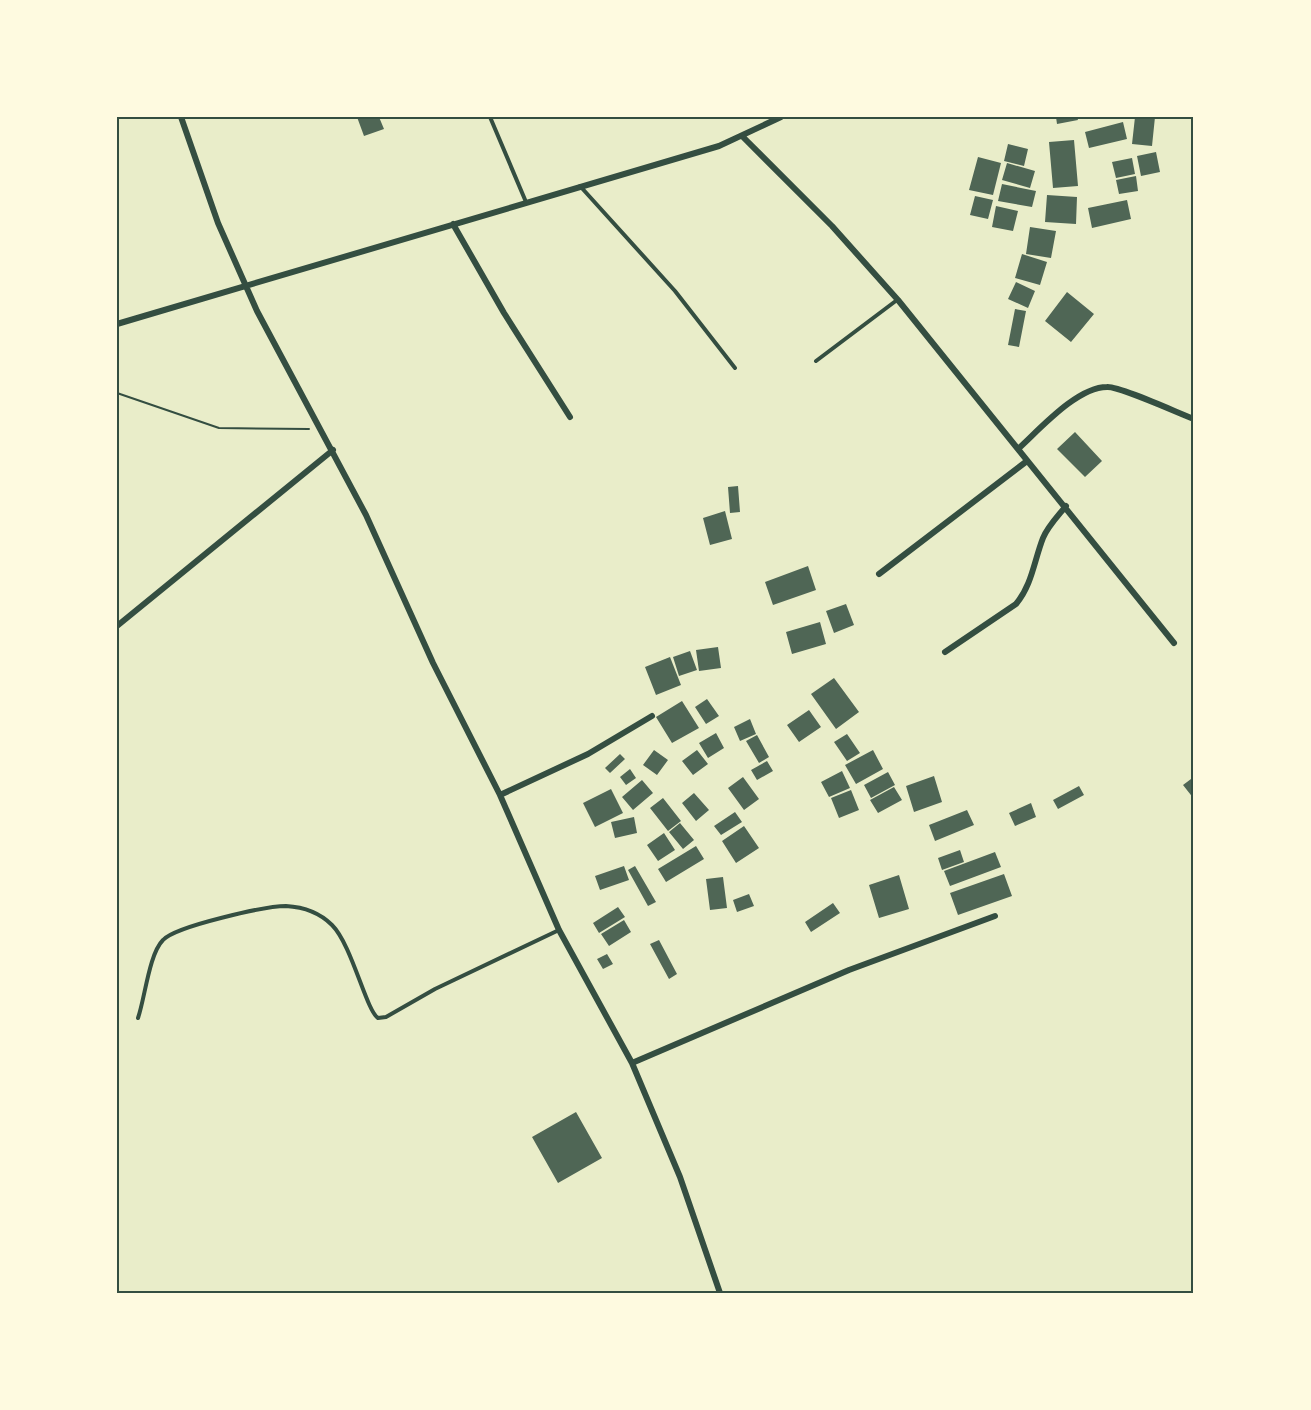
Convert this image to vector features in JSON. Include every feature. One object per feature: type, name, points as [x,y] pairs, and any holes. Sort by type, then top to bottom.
[{"type":"street","points":[[181,117],[218,223],[246,287],[366,515],[433,663],[500,795],[559,930],[632,1063],[680,1177],[720,1293]]},
{"type":"street","points":[[117,324],[743,136],[782,117]]},
{"type":"street","points":[[743,136],[832,226],[898,300],[1174,643]]},
{"type":"street","points":[[453,224],[504,313],[570,417]]},
{"type":"street","points":[[1018,449],[1074,400],[1095,388],[1110,386],[1194,419]]},
{"type":"street","points":[[117,626],[333,450]]},
{"type":"street","points":[[879,574],[1027,460]]},
{"type":"street","points":[[945,652],[1016,604],[1022,597],[1030,582],[1044,535],[1065,506]]},
{"type":"street","points":[[500,795],[588,754],[651,716]]},
{"type":"street","points":[[632,1063],[849,970],[995,916]]},
{"type":"lane","points":[[490,117],[526,202]]},
{"type":"lane","points":[[580,186],[675,291],[735,368]]},
{"type":"lane","points":[[816,361],[898,300]]},
{"type":"lane","points":[[138,1018],[154,957],[164,939],[195,925],[239,915],[285,906],[303,909],[320,916],[342,938],[360,977],[370,1007],[378,1018],[386,1017],[435,989],[559,930]]},
{"type":"path","points":[[117,393],[219,428],[320,430]]},
{"type":"building","points":[[357,117],[379,117],[384,129],[364,136]]},
{"type":"building","points":[[1056,117],[1077,117],[1078,120],[1057,124]]},
{"type":"building","points":[[1135,117],[1155,117],[1152,146],[1132,144]]},
{"type":"building","points":[[1123,122],[1127,139],[1089,148],[1085,132]]},
{"type":"building","points":[[1074,140],[1078,186],[1053,188],[1049,142]]},
{"type":"building","points":[[1008,144],[1028,149],[1024,166],[1004,161]]},
{"type":"building","points":[[1156,152],[1160,172],[1141,176],[1137,156]]},
{"type":"building","points":[[978,157],[1001,163],[993,195],[969,190]]},
{"type":"building","points":[[1132,158],[1135,174],[1116,178],[1112,162]]},
{"type":"building","points":[[1007,163],[1035,171],[1030,188],[1002,180]]},
{"type":"building","points":[[1136,176],[1138,191],[1119,194],[1116,180]]},
{"type":"building","points":[[1002,184],[1036,191],[1032,207],[998,201]]},
{"type":"building","points":[[1047,195],[1077,197],[1076,224],[1045,222]]},
{"type":"building","points":[[975,196],[993,200],[988,219],[970,215]]},
{"type":"building","points":[[1127,200],[1131,219],[1092,228],[1088,208]]},
{"type":"building","points":[[996,206],[1018,211],[1013,231],[992,227]]},
{"type":"building","points":[[1030,227],[1056,231],[1051,258],[1026,254]]},
{"type":"building","points":[[1022,254],[1047,262],[1040,285],[1015,278]]},
{"type":"building","points":[[1016,282],[1035,291],[1028,308],[1008,299]]},
{"type":"building","points":[[1067,292],[1094,314],[1071,342],[1045,321]]},
{"type":"building","points":[[1015,309],[1026,311],[1019,347],[1008,345]]},
{"type":"building","points":[[1075,432],[1102,461],[1085,477],[1057,449]]},
{"type":"building","points":[[738,486],[740,512],[730,513],[728,487]]},
{"type":"building","points":[[725,511],[732,539],[710,545],[703,518]]},
{"type":"building","points":[[808,566],[816,590],[773,605],[765,582]]},
{"type":"building","points":[[846,604],[854,625],[834,633],[826,611]]},
{"type":"building","points":[[820,622],[826,644],[792,654],[786,632]]},
{"type":"building","points":[[718,647],[721,668],[699,671],[696,650]]},
{"type":"building","points":[[690,651],[697,670],[679,676],[673,657]]},
{"type":"building","points":[[670,657],[681,685],[656,695],[645,667]]},
{"type":"building","points":[[834,678],[859,712],[836,729],[811,694]]},
{"type":"building","points":[[707,699],[719,716],[706,724],[695,707]]},
{"type":"building","points":[[682,701],[699,728],[672,743],[656,717]]},
{"type":"building","points":[[809,710],[821,727],[799,742],[787,725]]},
{"type":"building","points":[[750,719],[756,734],[740,741],[734,727]]},
{"type":"building","points":[[716,733],[724,748],[708,758],[699,743]]},
{"type":"building","points":[[847,734],[860,753],[847,761],[834,742]]},
{"type":"building","points":[[757,735],[769,757],[759,763],[746,741]]},
{"type":"building","points":[[654,750],[668,760],[657,775],[643,765]]},
{"type":"building","points":[[697,750],[708,764],[693,775],[682,761]]},
{"type":"building","points":[[873,750],[883,769],[856,784],[845,765]]},
{"type":"building","points":[[620,754],[625,759],[610,773],[605,768]]},
{"type":"building","points":[[767,761],[773,771],[757,780],[751,770]]},
{"type":"building","points":[[630,769],[636,778],[626,785],[620,777]]},
{"type":"building","points":[[842,771],[850,788],[829,797],[821,782]]},
{"type":"building","points":[[888,772],[895,785],[871,798],[864,785]]},
{"type":"building","points":[[934,776],[942,802],[914,812],[906,786]]},
{"type":"building","points":[[743,777],[759,799],[744,810],[728,788]]},
{"type":"building","points":[[1191,779],[1194,783],[1194,799],[1183,785]]},
{"type":"building","points":[[642,780],[653,793],[633,810],[622,797]]},
{"type":"building","points":[[1079,786],[1084,795],[1058,809],[1053,800]]},
{"type":"building","points":[[894,787],[902,800],[878,813],[870,800]]},
{"type":"building","points":[[611,789],[623,813],[595,827],[583,803]]},
{"type":"building","points":[[851,790],[859,810],[839,818],[831,798]]},
{"type":"building","points":[[694,793],[709,810],[696,821],[682,803]]},
{"type":"building","points":[[663,798],[681,821],[668,831],[650,808]]},
{"type":"building","points":[[1031,803],[1036,817],[1015,826],[1009,813]]},
{"type":"building","points":[[967,810],[974,825],[935,841],[929,825]]},
{"type":"building","points":[[735,812],[742,822],[721,835],[714,826]]},
{"type":"building","points":[[634,817],[637,833],[615,838],[611,822]]},
{"type":"building","points":[[680,823],[694,840],[683,849],[669,832]]},
{"type":"building","points":[[744,826],[759,848],[736,863],[722,841]]},
{"type":"building","points":[[664,833],[675,850],[658,861],[647,845]]},
{"type":"building","points":[[696,846],[704,859],[666,882],[658,869]]},
{"type":"building","points":[[960,850],[964,862],[942,870],[938,858]]},
{"type":"building","points":[[995,852],[1001,867],[950,886],[944,871]]},
{"type":"building","points":[[624,866],[629,880],[600,890],[595,876]]},
{"type":"building","points":[[635,866],[656,902],[648,906],[628,870]]},
{"type":"building","points":[[1004,874],[1012,896],[958,915],[950,893]]},
{"type":"building","points":[[899,875],[909,909],[879,918],[869,885]]},
{"type":"building","points":[[723,877],[727,908],[710,910],[706,879]]},
{"type":"building","points":[[749,894],[754,906],[737,912],[733,900]]},
{"type":"building","points":[[833,903],[840,913],[811,932],[805,922]]},
{"type":"building","points":[[618,907],[625,917],[599,933],[593,923]]},
{"type":"building","points":[[624,920],[631,932],[609,946],[601,934]]},
{"type":"building","points":[[659,940],[677,974],[669,979],[650,944]]},
{"type":"building","points":[[607,954],[613,964],[603,969],[597,959]]},
{"type":"building","points":[[576,1112],[602,1158],[558,1183],[532,1137]]}]
